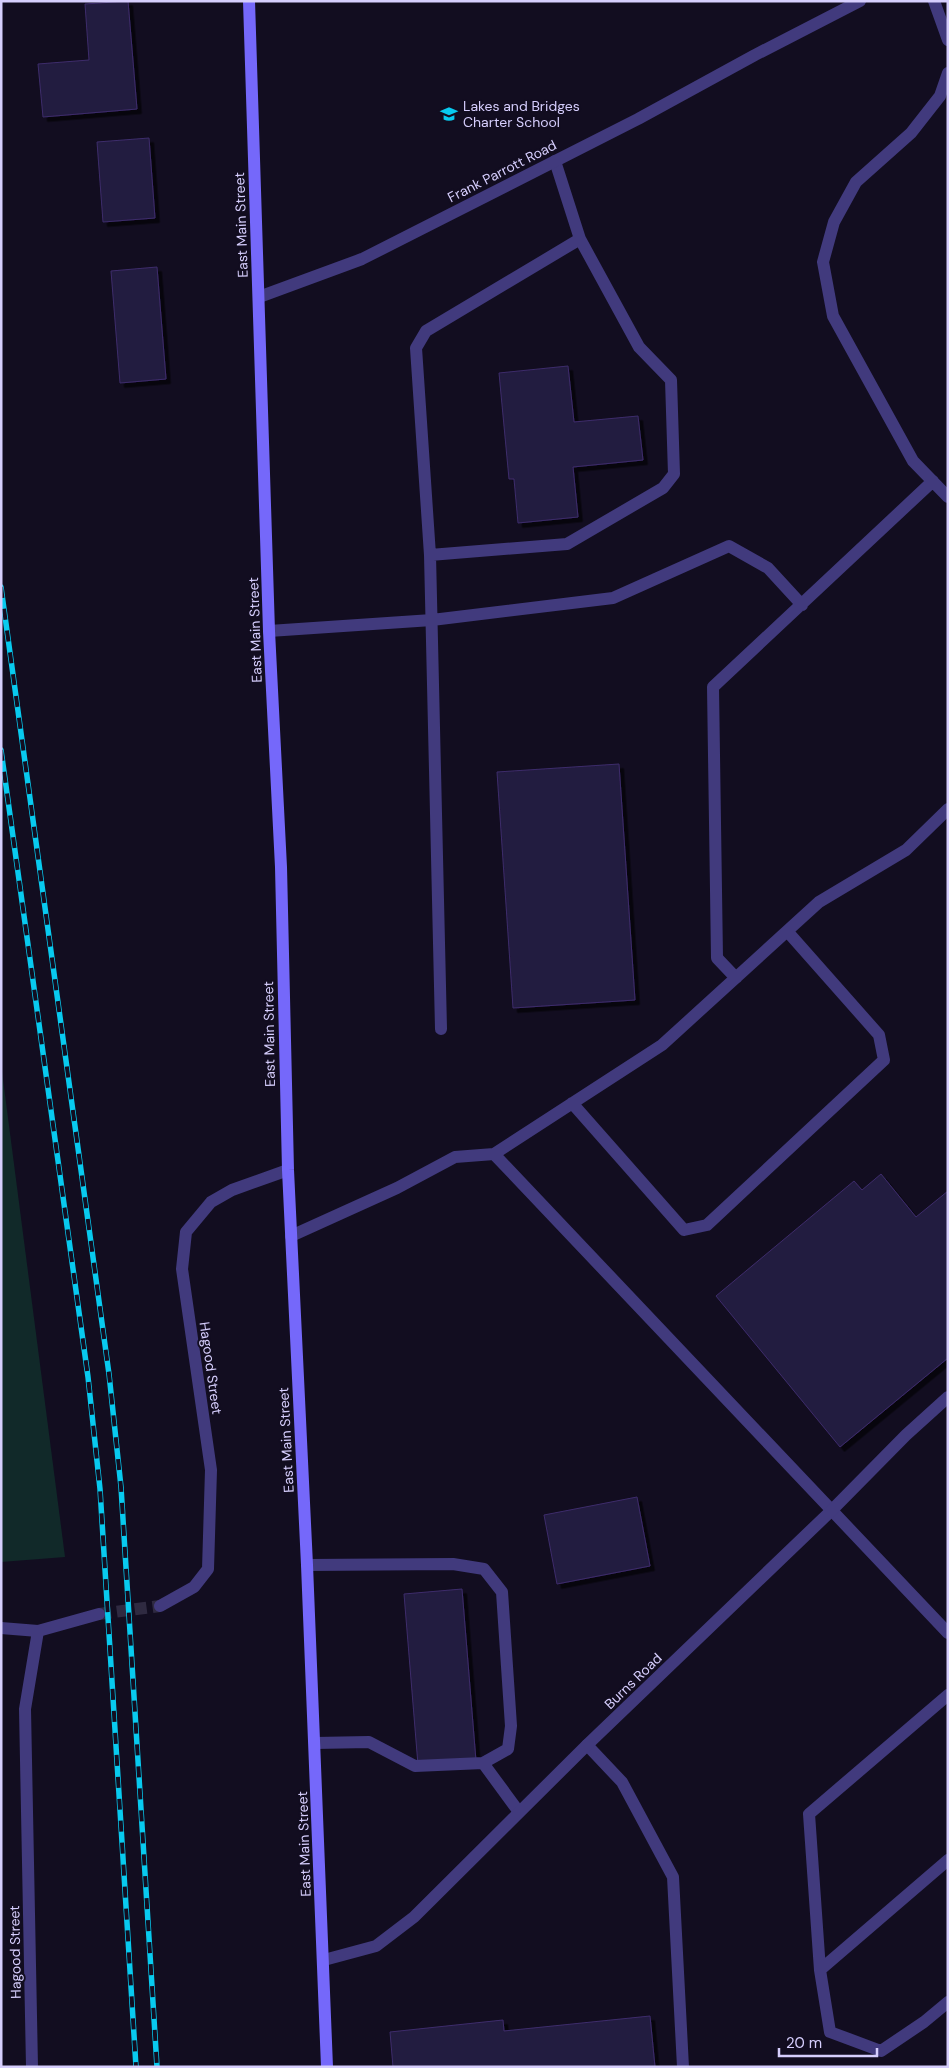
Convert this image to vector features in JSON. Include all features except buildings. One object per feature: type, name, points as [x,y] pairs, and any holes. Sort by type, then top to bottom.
[{"type":"main road","name":"East Main Street","points":[[249,1],[269,631],[281,867],[288,1170],[315,1743],[327,2067]]},
{"type":"street","name":"Frank Parrott Road","points":[[259,297],[362,259],[555,161],[860,1]]},
{"type":"street","points":[[934,1],[948,40]]},
{"type":"street","points":[[948,73],[940,96],[911,133],[856,182],[834,222],[823,262],[833,316],[913,460],[948,497]]},
{"type":"street","points":[[430,556],[567,544],[663,488],[674,474],[671,380],[639,346],[580,239],[555,161]]},
{"type":"street","points":[[441,1029],[430,556],[416,348],[426,331],[580,239]]},
{"type":"street","points":[[736,978],[717,958],[713,687],[933,481]]},
{"type":"street","points":[[269,631],[432,620],[613,598],[729,546],[768,568],[802,604]]},
{"type":"street","points":[[291,1236],[397,1188],[455,1157],[494,1154],[662,1045],[819,902],[906,850],[948,809]]},
{"type":"street","points":[[572,1103],[684,1230],[707,1225],[884,1060],[879,1035],[787,931]]},
{"type":"street","points":[[494,1154],[948,1633]]},
{"type":"street","name":"Hagood Street","points":[[160,1606],[194,1588],[208,1568],[211,1470],[182,1269],[186,1232],[211,1202],[232,1190],[288,1170]]},
{"type":"street","name":"Burns Road","points":[[324,1960],[376,1946],[414,1917],[519,1812],[832,1510],[906,1435],[948,1397]]},
{"type":"street","points":[[307,1565],[453,1564],[484,1569],[502,1592],[510,1726],[508,1749],[483,1763],[415,1766],[369,1742],[315,1743]]},
{"type":"street","points":[[1,1628],[38,1631],[99,1614]]},
{"type":"street","name":"Hagood Street","points":[[32,2067],[25,1709],[38,1631]]},
{"type":"street","points":[[948,1695],[809,1814],[820,1970],[830,2032],[881,2051],[924,2022],[948,2002]]},
{"type":"street","points":[[588,1745],[622,1782],[673,1877],[683,2067]]},
{"type":"street","points":[[483,1763],[519,1812]]},
{"type":"street","points":[[820,1970],[948,1860]]},
{"type":"green space","points":[[1,1064],[65,1557],[1,1562]]},
{"type":"tunnel","points":[[99,1614],[160,1606]]},
{"type":"railway","points":[[1,587],[109,1374],[121,1487],[157,2067]]},
{"type":"railway","points":[[1,750],[88,1377],[100,1489],[136,2067]]},
{"type":"place","name":"Lakes and Bridges Charter School","points":[[449,114]]}]
